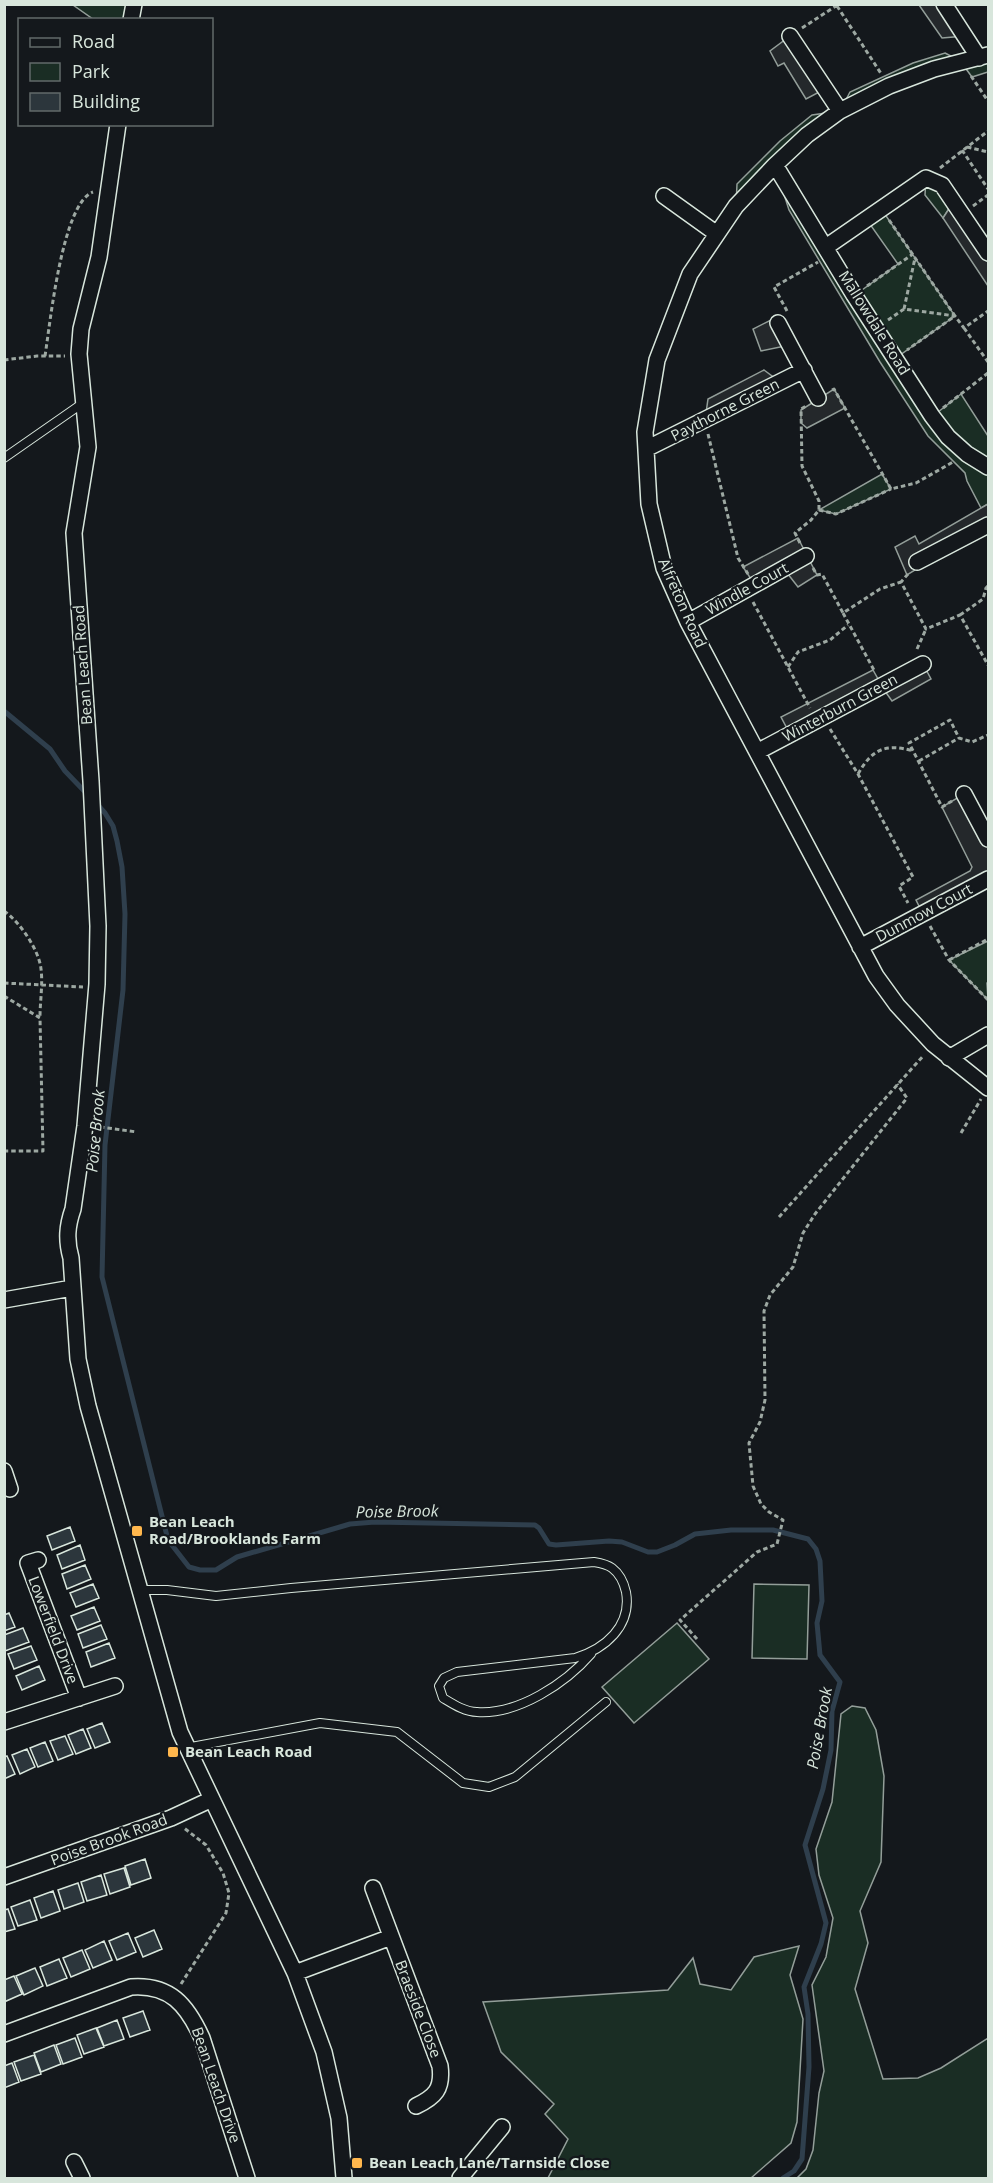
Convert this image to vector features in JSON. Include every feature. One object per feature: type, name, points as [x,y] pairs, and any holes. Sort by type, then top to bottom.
[{"type":"street","points":[[944,4],[984,56]]},
{"type":"street","points":[[790,36],[840,111]]},
{"type":"street","name":"Alfreton Road","points":[[984,56],[934,69],[889,86],[840,111],[807,135],[736,206],[690,274],[657,360],[645,432],[649,504],[664,568],[688,622],[876,976],[897,1005],[933,1044],[988,1087]]},
{"type":"street","name":"Bean Leach Road","points":[[118,126],[99,257],[81,329],[80,357],[88,447],[74,533],[91,781],[98,926],[97,988],[85,1125],[73,1209],[75,1233],[71,1258],[78,1359],[88,1406],[139,1590],[186,1748],[296,1973],[324,2052],[339,2118],[344,2178]]},
{"type":"street","name":"Mallowdale Road","points":[[775,165],[854,295],[932,416],[948,437],[967,454],[988,467]]},
{"type":"street","points":[[828,251],[926,178],[942,185],[988,253]]},
{"type":"street","points":[[664,196],[717,234]]},
{"type":"street","points":[[778,323],[818,398]]},
{"type":"street","name":"Paythorne Green","points":[[646,449],[804,370]]},
{"type":"street","points":[[917,562],[988,525]]},
{"type":"street","name":"Windle Court","points":[[688,622],[806,556]]},
{"type":"street","name":"Winterburn Green","points":[[757,752],[923,664]]},
{"type":"street","points":[[964,794],[988,839]]},
{"type":"street","name":"Dunmow Court","points":[[860,947],[988,879]]},
{"type":"street","points":[[949,1058],[988,1035]]},
{"type":"street","points":[[4,1299],[72,1288]]},
{"type":"street","points":[[4,1471],[10,1490]]},
{"type":"street","name":"Lowerfield Drive","points":[[28,1563],[79,1698]]},
{"type":"street","name":"Lowerfield Drive","points":[[4,1722],[115,1686]]},
{"type":"street","name":"Poise Brook Road","points":[[4,1877],[171,1818],[212,1799]]},
{"type":"street","name":"Braeside Close","points":[[373,1887],[440,2066],[442,2077],[439,2087],[434,2095],[415,2106]]},
{"type":"street","points":[[296,1973],[391,1937]]},
{"type":"street","name":"Bean Leach Drive","points":[[4,2034],[131,1987],[147,1986],[161,1989],[173,1997],[194,2021],[202,2038],[247,2178]]},
{"type":"street","points":[[460,2178],[502,2127]]},
{"type":"street","points":[[74,2162],[82,2178]]},
{"type":"lane","points":[[4,458],[84,402]]},
{"type":"lane","points":[[139,1590],[167,1590],[216,1596],[594,1562],[611,1567],[624,1582],[628,1603],[625,1618],[614,1636],[591,1654],[567,1678],[552,1688],[516,1705],[494,1711],[476,1712],[458,1706],[443,1698],[439,1686],[444,1678],[457,1672],[575,1659],[591,1654]]},
{"type":"lane","points":[[186,1748],[320,1723],[397,1732],[463,1783],[489,1787],[515,1777],[606,1702]]},
{"type":"path","points":[[790,36],[838,5],[889,86]]},
{"type":"path","points":[[962,62],[988,101]]},
{"type":"path","points":[[926,178],[988,131]]},
{"type":"path","points":[[967,147],[988,152]]},
{"type":"path","points":[[962,150],[988,189]]},
{"type":"path","points":[[45,356],[59,265],[77,209],[87,194],[93,192],[109,196]]},
{"type":"path","points":[[882,210],[988,362]]},
{"type":"path","points":[[778,323],[790,316],[774,287],[828,251]]},
{"type":"path","points":[[854,295],[914,256]]},
{"type":"path","points":[[904,309],[914,256]]},
{"type":"path","points":[[876,328],[904,309],[955,316]]},
{"type":"path","points":[[964,328],[988,311]]},
{"type":"path","points":[[896,358],[955,316]]},
{"type":"path","points":[[4,360],[45,356],[80,357]]},
{"type":"path","points":[[932,416],[988,373]]},
{"type":"path","points":[[882,686],[822,574],[816,575],[795,533],[812,520],[819,510],[819,501],[802,466],[801,410],[834,389],[891,489]]},
{"type":"path","points":[[705,420],[738,558],[788,667],[858,774],[913,877],[899,886],[949,960],[988,1000]]},
{"type":"path","points":[[819,510],[836,514],[891,489],[916,483],[967,454]]},
{"type":"path","points":[[843,613],[880,589],[901,582],[907,575],[920,568],[917,562]]},
{"type":"path","points":[[901,582],[926,629]]},
{"type":"path","points":[[923,664],[916,651],[926,629],[960,615],[983,599],[988,586]]},
{"type":"path","points":[[960,615],[988,665]]},
{"type":"path","points":[[788,667],[798,652],[830,640],[848,625]]},
{"type":"path","points":[[964,794],[942,807],[909,742],[950,720],[959,738],[972,742],[988,735]]},
{"type":"path","points":[[919,761],[959,738]]},
{"type":"path","points":[[858,774],[864,762],[884,749],[897,746],[913,751]]},
{"type":"path","points":[[4,911],[15,918],[31,941],[41,968],[43,1151],[4,1151]]},
{"type":"path","points":[[949,960],[988,939]]},
{"type":"path","points":[[4,983],[97,988]]},
{"type":"path","points":[[4,996],[40,1018]]},
{"type":"path","points":[[779,1217],[933,1044]]},
{"type":"path","points":[[697,1639],[681,1620],[757,1552],[777,1544],[783,1520],[761,1504],[753,1486],[750,1464],[749,1443],[760,1422],[765,1400],[764,1311],[770,1295],[793,1267],[803,1233],[815,1214],[907,1098],[897,1084]]},
{"type":"path","points":[[961,1133],[988,1087]]},
{"type":"path","points":[[96,1127],[137,1132]]},
{"type":"path","points":[[171,1818],[206,1845],[223,1873],[229,1893],[226,1913],[173,1997]]},
{"type":"green space","points":[[73,5],[126,5],[123,18],[92,18]]},
{"type":"green space","points":[[945,53],[962,62],[988,55],[988,72],[972,77],[961,62],[889,86],[775,165],[855,295],[898,264],[867,220],[882,210],[955,316],[896,358],[933,416],[961,394],[988,436],[988,504],[981,508],[965,473],[928,436],[880,362],[789,210],[775,166],[736,206],[737,184],[780,141],[812,115],[840,111],[850,92],[913,63]]},
{"type":"green space","points":[[926,178],[954,201],[943,218],[925,195]]},
{"type":"green space","points":[[882,474],[891,489],[836,514],[819,510]]},
{"type":"green space","points":[[988,941],[987,983],[988,1000],[949,960]]},
{"type":"green space","points":[[754,1584],[809,1585],[807,1659],[752,1658]]},
{"type":"green space","points":[[677,1623],[709,1659],[634,1723],[602,1687]]},
{"type":"green space","points":[[852,1706],[865,1708],[876,1730],[884,1776],[881,1862],[860,1911],[868,1943],[855,1989],[883,2079],[918,2078],[941,2068],[988,2038],[988,2178],[797,2178],[806,2169],[813,2150],[819,2093],[824,2071],[812,1985],[826,1957],[833,1918],[819,1875],[816,1849],[832,1802],[841,1714]]},
{"type":"green space","points":[[799,1946],[790,1975],[803,2019],[797,2122],[791,2143],[751,2178],[548,2178],[568,2139],[545,2114],[554,2104],[501,2052],[483,2002],[668,1990],[693,1958],[700,1984],[731,1990],[754,1957]]},
{"type":"shaded area","points":[[919,5],[944,5],[965,36],[942,38]]},
{"type":"shaded area","points":[[790,36],[825,89],[806,99],[784,63],[778,66],[770,51]]},
{"type":"shaded area","points":[[954,201],[988,253],[988,286],[943,218]]},
{"type":"shaded area","points":[[775,318],[790,345],[761,351],[753,329]]},
{"type":"shaded area","points":[[764,370],[780,382],[705,420],[708,399]]},
{"type":"shaded area","points":[[834,389],[845,408],[807,428],[801,423],[801,410]]},
{"type":"shaded area","points":[[988,504],[988,525],[907,575],[895,547],[915,536],[919,544]]},
{"type":"shaded area","points":[[798,538],[817,575],[798,587],[784,569],[755,585],[743,567]]},
{"type":"shaded area","points":[[923,664],[931,679],[892,701],[882,687],[790,734],[781,717],[873,670],[882,686]]},
{"type":"shaded area","points":[[964,794],[988,839],[988,879],[923,914],[916,900],[970,871],[972,867],[942,807]]},
{"type":"building","points":[[70,1527],[75,1541],[52,1550],[47,1536]]},
{"type":"building","points":[[80,1545],[85,1560],[62,1569],[57,1555]]},
{"type":"building","points":[[85,1565],[91,1579],[67,1589],[62,1574]]},
{"type":"building","points":[[93,1584],[99,1598],[76,1607],[70,1593]]},
{"type":"building","points":[[94,1607],[100,1621],[77,1630],[71,1616]]},
{"type":"building","points":[[9,1613],[15,1627],[4,1631],[4,1615]]},
{"type":"building","points":[[101,1625],[107,1639],[83,1648],[78,1634]]},
{"type":"building","points":[[23,1628],[29,1642],[5,1651],[4,1635]]},
{"type":"building","points":[[109,1643],[115,1658],[91,1667],[86,1652]]},
{"type":"building","points":[[31,1646],[37,1660],[14,1669],[8,1654]]},
{"type":"building","points":[[39,1666],[45,1680],[22,1690],[16,1676]]},
{"type":"building","points":[[102,1723],[110,1742],[95,1748],[87,1729]]},
{"type":"building","points":[[83,1729],[91,1748],[76,1754],[68,1735]]},
{"type":"building","points":[[65,1736],[73,1754],[58,1760],[50,1741]]},
{"type":"building","points":[[45,1742],[53,1761],[38,1767],[30,1748]]},
{"type":"building","points":[[27,1749],[35,1767],[20,1774],[12,1755]]},
{"type":"building","points":[[7,1756],[15,1774],[4,1779],[4,1757]]},
{"type":"building","points":[[145,1859],[151,1878],[131,1885],[125,1866]]},
{"type":"building","points":[[124,1868],[130,1887],[110,1894],[104,1874]]},
{"type":"building","points":[[101,1875],[107,1895],[87,1901],[81,1882]]},
{"type":"building","points":[[78,1883],[84,1902],[64,1909],[58,1890]]},
{"type":"building","points":[[53,1891],[60,1911],[41,1918],[34,1898]]},
{"type":"building","points":[[30,1900],[37,1920],[18,1926],[11,1907]]},
{"type":"building","points":[[8,1909],[15,1929],[4,1932],[4,1910]]},
{"type":"building","points":[[154,1930],[162,1949],[143,1957],[135,1938]]},
{"type":"building","points":[[128,1933],[136,1952],[117,1960],[109,1941]]},
{"type":"building","points":[[104,1941],[112,1960],[93,1968],[85,1950]]},
{"type":"building","points":[[82,1950],[90,1969],[71,1977],[63,1958]]},
{"type":"building","points":[[59,1959],[67,1978],[47,1986],[40,1967]]},
{"type":"building","points":[[35,1968],[43,1986],[24,1995],[16,1976]]},
{"type":"building","points":[[14,1976],[22,1994],[4,2002],[4,1980]]},
{"type":"building","points":[[143,2011],[150,2030],[130,2037],[123,2018]]},
{"type":"building","points":[[117,2020],[124,2039],[104,2046],[97,2028]]},
{"type":"building","points":[[96,2028],[104,2047],[84,2054],[77,2035]]},
{"type":"building","points":[[75,2038],[82,2057],[63,2064],[56,2045]]},
{"type":"building","points":[[54,2045],[61,2064],[41,2072],[34,2053]]},
{"type":"building","points":[[34,2055],[41,2074],[21,2081],[14,2062]]},
{"type":"building","points":[[12,2063],[19,2082],[4,2088],[4,2066]]},
{"type":"waterway","name":"Poise Brook","points":[[4,711],[50,749],[65,771],[89,796]]},
{"type":"waterway","name":"Poise Brook","points":[[95,802],[113,826],[122,867],[125,914],[123,990],[105,1145],[102,1277],[168,1540],[189,1567],[216,1570],[237,1557],[350,1524],[375,1522],[535,1525],[549,1544],[622,1542],[648,1552],[657,1552],[695,1534],[731,1530],[773,1530],[808,1539],[816,1549],[820,1561],[822,1601],[817,1623],[820,1655],[840,1682],[832,1711],[831,1750],[823,1789],[805,1845],[826,1923],[821,1944],[804,1987],[808,2014],[809,2067],[802,2159],[794,2171],[783,2178]]},
{"type":"place","name":"Bean Leach Road/Brooklands Farm","points":[[137,1531]]},
{"type":"place","name":"Bean Leach Road","points":[[173,1752]]},
{"type":"place","name":"Bean Leach Lane/Tarnside Close","points":[[357,2163]]}]
